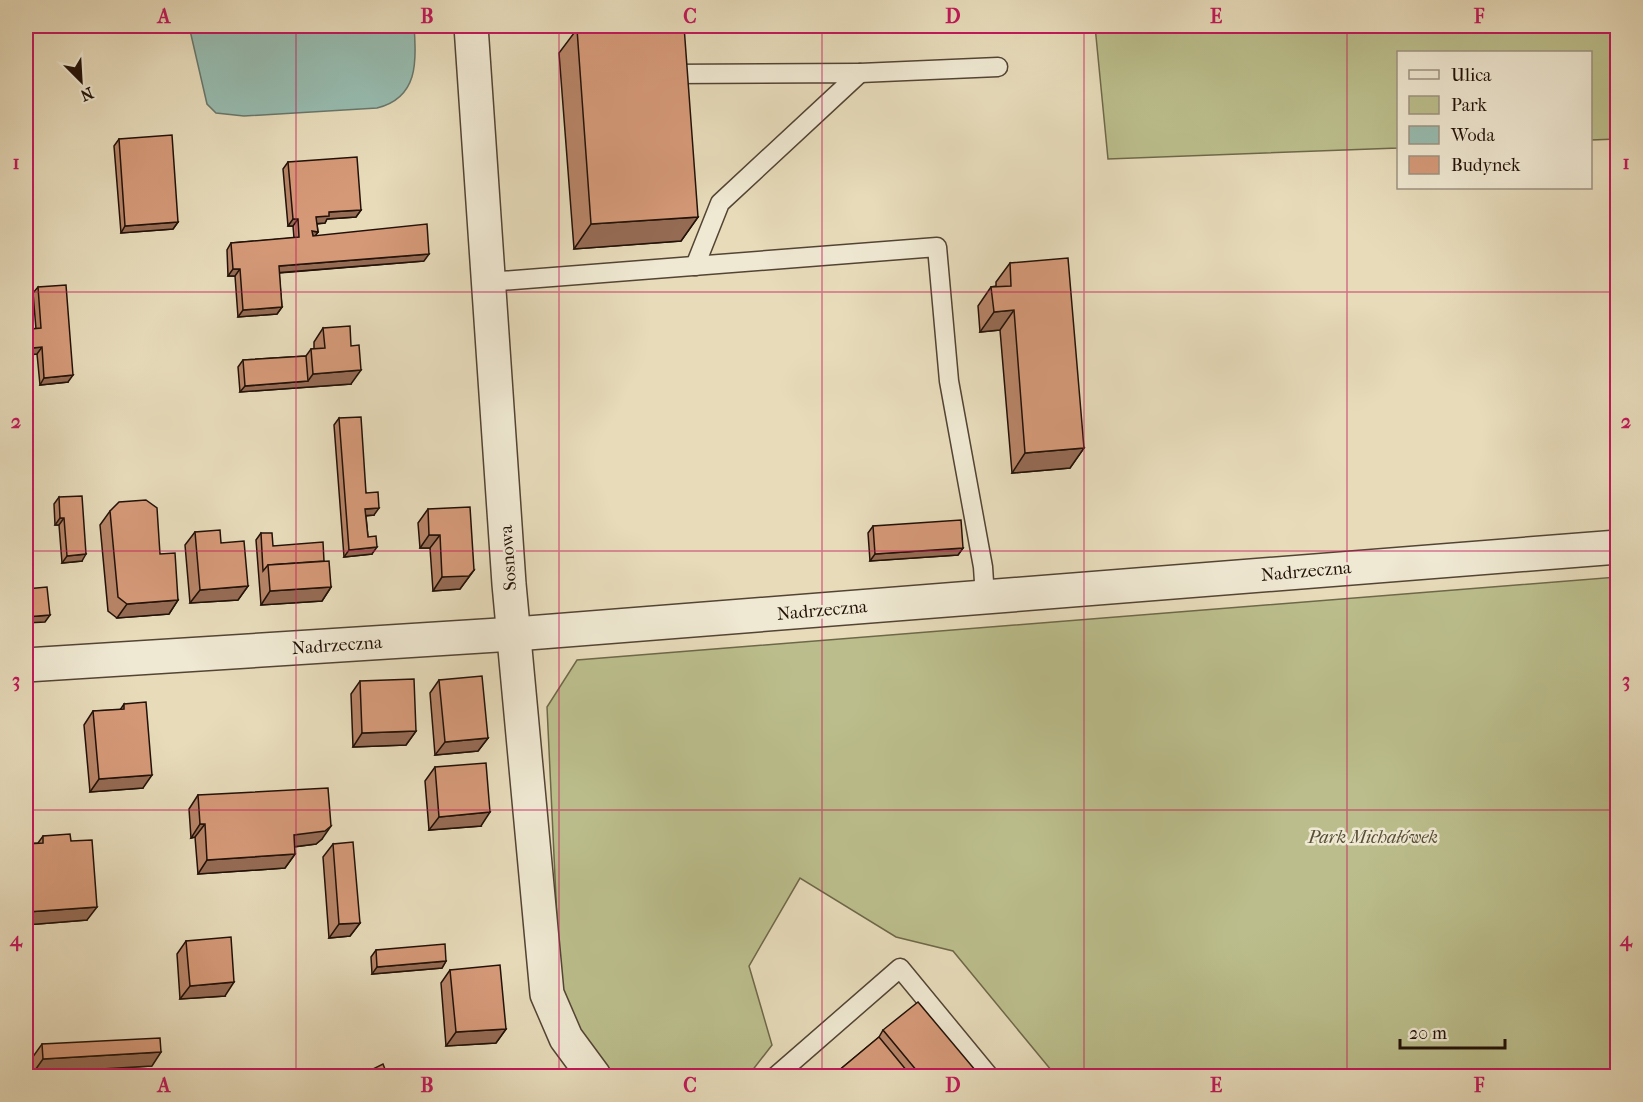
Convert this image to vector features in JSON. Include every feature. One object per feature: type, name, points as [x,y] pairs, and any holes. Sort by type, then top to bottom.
[{"type":"street","name":"Sosnowa","points":[[471,26],[514,634],[547,994],[566,1038],[594,1077]]},
{"type":"street","name":"Nadrzeczna","points":[[26,665],[514,634],[1617,547]]},
{"type":"lane","points":[[668,74],[860,73],[998,67]]},
{"type":"lane","points":[[695,266],[720,203],[860,73]]},
{"type":"lane","points":[[488,282],[937,247],[949,381],[983,567],[985,597]]},
{"type":"lane","points":[[776,1077],[900,968],[989,1077]]},
{"type":"green space","points":[[1095,26],[1617,26],[1617,139],[1592,140],[1592,51],[1397,51],[1397,148],[1108,159]]},
{"type":"green space","name":"Park Michałówek","points":[[1617,577],[1617,1076],[1056,1076],[953,951],[896,937],[800,878],[749,966],[772,1045],[748,1076],[616,1076],[597,1057],[578,1029],[560,983],[547,707],[577,660]]},
{"type":"water","points":[[189,26],[414,26],[415,53],[412,77],[408,87],[400,96],[377,108],[244,116],[216,113],[207,104]]},
{"type":"building","points":[[617,26],[684,26],[698,217],[591,224],[577,29]]},
{"type":"building","points":[[172,135],[178,222],[125,226],[119,139]]},
{"type":"building","points":[[357,157],[361,210],[329,212],[329,216],[316,217],[318,232],[312,231],[313,236],[427,224],[429,254],[279,266],[282,307],[243,310],[240,269],[233,269],[231,243],[299,237],[298,219],[293,219],[288,162]]},
{"type":"building","points":[[1068,258],[1084,448],[1025,453],[1014,310],[994,312],[991,287],[1011,286],[1010,263]]},
{"type":"building","points":[[66,285],[73,375],[44,378],[42,347],[32,348],[31,329],[41,328],[38,287]]},
{"type":"building","points":[[350,326],[351,346],[359,345],[361,370],[313,374],[311,349],[325,348],[323,328]]},
{"type":"building","points":[[306,356],[308,381],[245,386],[243,360]]},
{"type":"building","points":[[361,417],[366,493],[378,492],[379,508],[365,509],[368,537],[376,536],[377,547],[349,550],[339,418]]},
{"type":"building","points":[[82,496],[86,554],[67,556],[64,518],[60,518],[59,497]]},
{"type":"building","points":[[146,500],[157,508],[160,554],[175,553],[178,600],[127,604],[118,597],[110,511],[119,502]]},
{"type":"building","points":[[470,507],[474,570],[469,576],[442,577],[440,535],[429,535],[428,509]]},
{"type":"building","points":[[961,520],[963,548],[875,554],[873,526]]},
{"type":"building","points":[[220,530],[221,543],[244,541],[248,586],[200,590],[195,532]]},
{"type":"building","points":[[261,533],[272,533],[273,546],[323,542],[324,561],[268,565],[263,571]]},
{"type":"building","points":[[329,561],[331,587],[270,591],[268,565]]},
{"type":"building","points":[[47,587],[50,615],[26,617],[26,589]]},
{"type":"building","points":[[482,676],[488,738],[445,742],[439,680]]},
{"type":"building","points":[[414,679],[416,731],[362,733],[360,681]]},
{"type":"building","points":[[146,702],[152,775],[99,779],[93,711],[124,709],[124,704]]},
{"type":"building","points":[[486,763],[490,812],[439,817],[435,767]]},
{"type":"building","points":[[328,788],[331,826],[325,831],[294,835],[295,854],[207,860],[205,824],[200,824],[198,795]]},
{"type":"building","points":[[70,834],[71,841],[92,840],[97,907],[27,912],[26,844],[43,843],[43,836]]},
{"type":"building","points":[[353,842],[360,923],[339,924],[333,844]]},
{"type":"building","points":[[231,937],[234,982],[190,986],[186,941]]},
{"type":"building","points":[[445,944],[446,961],[377,967],[376,950]]},
{"type":"building","points":[[500,965],[506,1029],[456,1032],[450,970]]},
{"type":"building","points":[[918,1002],[981,1077],[922,1077],[883,1030]]},
{"type":"building","points":[[879,1037],[912,1077],[831,1077]]},
{"type":"building","points":[[160,1038],[161,1052],[43,1059],[42,1044]]},
{"type":"building","points":[[383,1064],[388,1077],[357,1077]]}]
